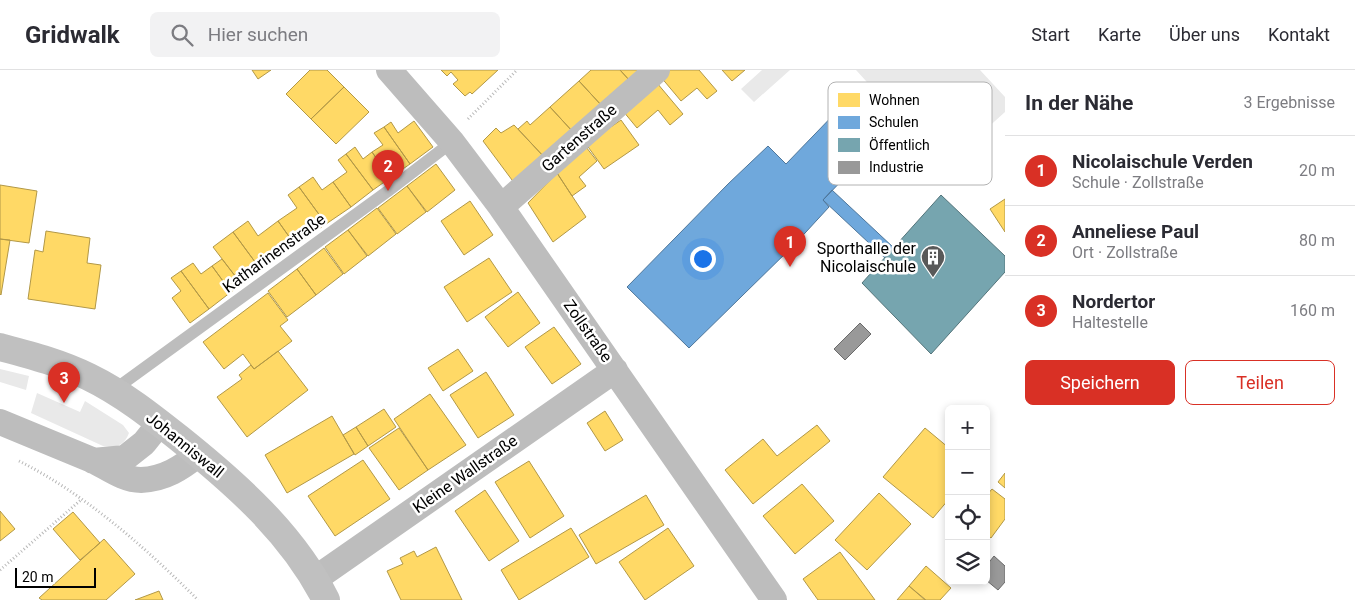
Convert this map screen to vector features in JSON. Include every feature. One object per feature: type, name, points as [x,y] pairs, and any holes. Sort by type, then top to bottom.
[{"type":"main road","name":"Johanniswall","points":[[0,347],[54,362],[88,376],[114,390],[160,423],[199,454],[260,510],[292,545],[320,589]]},
{"type":"street","name":"Zollstraße","points":[[389,70],[452,142],[501,207],[774,600]]},
{"type":"street","name":"Gartenstraße","points":[[501,207],[657,70]]},
{"type":"street","name":"Kleine Wallstraße","points":[[320,589],[615,370]]},
{"type":"street","points":[[0,422],[93,461],[127,478],[140,480],[162,476],[179,469],[199,454]]},
{"type":"street","points":[[93,461],[125,458],[144,443],[160,423]]},
{"type":"lane","name":"Katharinenstraße","points":[[114,390],[388,191],[452,142]]},
{"type":"path","points":[[452,142],[466,121],[517,70]]},
{"type":"path","points":[[15,459],[46,474],[82,499],[163,565],[198,600]]},
{"type":"path","points":[[0,570],[82,499]]},
{"type":"shaded area","points":[[762,70],[790,70],[754,102],[741,89]]},
{"type":"shaded area","points":[[856,70],[980,70],[991,82],[867,82]]},
{"type":"shaded area","points":[[992,83],[1005,97],[1005,112],[992,124]]},
{"type":"shaded area","points":[[0,369],[29,376],[26,390],[0,382]]},
{"type":"shaded area","points":[[37,393],[80,412],[85,401],[123,425],[129,433],[125,441],[119,445],[112,447],[103,446],[31,413]]},
{"type":"building: Wohnen","points":[[252,70],[271,70],[258,79]]},
{"type":"building: Wohnen","points":[[310,70],[327,70],[344,87],[311,119],[286,94]]},
{"type":"building: Wohnen","points":[[441,70],[498,70],[472,94],[470,92],[465,96],[453,84],[458,80],[451,72],[447,76]]},
{"type":"building: Wohnen","points":[[591,70],[620,70],[630,81],[602,106],[579,81]]},
{"type":"building: Wohnen","points":[[620,70],[642,70],[630,81]]},
{"type":"building: Wohnen","points":[[667,70],[699,70],[717,91],[707,99],[697,88],[681,101],[660,76]]},
{"type":"building: Wohnen","points":[[722,70],[745,70],[732,81]]},
{"type":"building: Wohnen","points":[[579,81],[602,106],[573,132],[550,107]]},
{"type":"building: Wohnen","points":[[657,83],[683,114],[670,125],[658,110],[637,128],[623,111]]},
{"type":"building: Wohnen","points":[[344,87],[369,112],[336,144],[311,119]]},
{"type":"building: Wohnen","points":[[550,107],[573,132],[545,158],[518,129],[527,121],[530,125]]},
{"type":"building: Wohnen","points":[[621,120],[639,145],[604,169],[586,144]]},
{"type":"building: Wohnen","points":[[414,121],[433,147],[410,164],[384,127],[391,122],[398,133]]},
{"type":"building: Wohnen","points":[[514,125],[545,158],[515,184],[483,141],[496,128],[501,133]]},
{"type":"building: Wohnen","points":[[384,127],[410,164],[390,178],[372,152],[383,145],[374,133]]},
{"type":"building: Wohnen","points":[[355,147],[363,159],[372,152],[390,178],[373,190],[346,154]]},
{"type":"building: Wohnen","points":[[586,147],[597,161],[579,177],[586,186],[572,196],[557,173]]},
{"type":"building: Wohnen","points":[[346,154],[373,190],[351,207],[333,182],[347,172],[338,160]]},
{"type":"building: Wohnen","points":[[436,164],[455,190],[427,212],[407,186]]},
{"type":"building: Wohnen","points":[[557,173],[586,217],[553,242],[528,203]]},
{"type":"building: Wohnen","points":[[313,177],[322,190],[333,182],[351,207],[326,224],[299,187]]},
{"type":"building: Wohnen","points":[[0,185],[37,191],[29,243],[0,239]]},
{"type":"building: Wohnen","points":[[407,186],[426,212],[397,234],[378,208]]},
{"type":"building: Wohnen","points":[[299,187],[326,224],[295,245],[278,221],[297,208],[288,195]]},
{"type":"building: Wohnen","points":[[1005,199],[1005,232],[990,209]]},
{"type":"building: Wohnen","points":[[470,201],[493,235],[464,255],[441,221]]},
{"type":"building: Wohnen","points":[[377,208],[396,234],[368,256],[348,230]]},
{"type":"building: Wohnen","points":[[248,221],[258,236],[278,221],[295,245],[261,270],[233,232]]},
{"type":"building: Wohnen","points":[[348,230],[367,256],[344,274],[325,247]]},
{"type":"building: Wohnen","points":[[46,231],[90,238],[87,263],[101,265],[95,309],[28,299],[35,250],[43,252]]},
{"type":"building: Wohnen","points":[[233,232],[261,270],[242,285],[213,247]]},
{"type":"building: Wohnen","points":[[0,239],[10,240],[1,295],[0,294]]},
{"type":"building: Wohnen","points":[[324,248],[343,274],[316,295],[297,269]]},
{"type":"building: Wohnen","points":[[489,258],[512,292],[467,322],[444,287]]},
{"type":"building: Wohnen","points":[[222,259],[242,285],[231,292],[212,266]]},
{"type":"building: Wohnen","points":[[193,263],[201,274],[212,266],[231,292],[209,309],[181,271]]},
{"type":"building: Wohnen","points":[[297,269],[316,295],[287,317],[268,291]]},
{"type":"building: Wohnen","points":[[181,271],[209,309],[190,323],[172,298],[181,291],[171,278]]},
{"type":"building: Wohnen","points":[[518,292],[540,323],[508,347],[485,317]]},
{"type":"building: Wohnen","points":[[268,293],[288,320],[280,326],[292,341],[254,369],[243,354],[224,369],[203,342]]},
{"type":"building: Wohnen","points":[[554,327],[581,364],[552,384],[525,347]]},
{"type":"building: Wohnen","points":[[458,349],[473,371],[443,391],[428,368]]},
{"type":"building: Wohnen","points":[[278,351],[308,390],[247,437],[217,397],[242,379],[239,375],[251,365],[254,369]]},
{"type":"building: Wohnen","points":[[486,372],[514,415],[478,438],[450,395]]},
{"type":"building: Wohnen","points":[[430,394],[466,445],[428,470],[394,419]]},
{"type":"building: Wohnen","points":[[384,409],[396,427],[368,446],[356,427]]},
{"type":"building: Wohnen","points":[[605,411],[623,440],[605,451],[587,423]]},
{"type":"building: Wohnen","points":[[332,416],[354,454],[287,493],[265,455]]},
{"type":"building: Wohnen","points":[[817,425],[830,441],[753,504],[725,470],[763,439],[777,456]]},
{"type":"building: Wohnen","points":[[356,427],[368,446],[355,455],[343,435]]},
{"type":"building: Wohnen","points":[[399,428],[428,470],[399,490],[369,448]]},
{"type":"building: Wohnen","points":[[925,428],[945,445],[945,504],[933,518],[883,477]]},
{"type":"building: Wohnen","points":[[363,460],[390,499],[335,536],[308,496]]},
{"type":"building: Wohnen","points":[[529,461],[564,516],[530,538],[495,482]]},
{"type":"building: Wohnen","points":[[1005,473],[1005,488],[998,482]]},
{"type":"building: Wohnen","points":[[802,484],[834,521],[795,554],[763,516]]},
{"type":"building: Wohnen","points":[[992,489],[1005,499],[1005,519],[991,538],[990,537],[990,491]]},
{"type":"building: Wohnen","points":[[485,490],[519,541],[489,561],[455,511]]},
{"type":"building: Wohnen","points":[[879,493],[911,524],[867,570],[835,540]]},
{"type":"building: Wohnen","points":[[646,495],[664,525],[596,564],[579,535]]},
{"type":"building: Wohnen","points":[[0,511],[15,529],[0,541]]},
{"type":"building: Wohnen","points":[[73,512],[100,543],[80,560],[53,529]]},
{"type":"building: Wohnen","points":[[571,528],[589,557],[519,600],[501,570]]},
{"type":"building: Wohnen","points":[[668,528],[694,566],[645,600],[619,562]]},
{"type":"building: Wohnen","points":[[104,539],[135,574],[106,600],[42,600],[39,598]]},
{"type":"building: Wohnen","points":[[436,547],[462,600],[401,600],[387,571],[403,564],[400,558],[414,551],[417,557]]},
{"type":"building: Wohnen","points":[[840,552],[875,600],[818,600],[803,579]]},
{"type":"building: Wohnen","points":[[926,566],[945,583],[945,585],[951,588],[940,600],[926,600],[909,586]]},
{"type":"building: Wohnen","points":[[909,586],[925,600],[897,600]]},
{"type":"building: Wohnen","points":[[159,591],[163,600],[135,600]]},
{"type":"building: Schulen","points":[[828,121],[828,185],[837,185],[823,200],[829,207],[794,245],[689,348],[627,287],[768,146],[786,164]]},
{"type":"building: Schulen","points":[[832,190],[894,248],[885,258],[823,200]]},
{"type":"building: Öffentlich","name":"Sporthalle der Nicolaischule","points":[[941,195],[1005,256],[1005,272],[931,354],[862,283]]},
{"type":"building: Industrie","points":[[860,323],[871,334],[845,360],[834,349]]},
{"type":"building: Industrie","points":[[994,556],[1005,566],[1005,582],[998,590],[990,583],[990,561]]},
{"type":"place","name":"Anneliese Paul","points":[[388,191]]},
{"type":"place","name":"Nicolaischule Verden","points":[[790,267]]},
{"type":"place","name":"Sporthalle der Nicolaischule","points":[[933,278]]},
{"type":"place","name":"Nordertor","points":[[64,403]]}]
